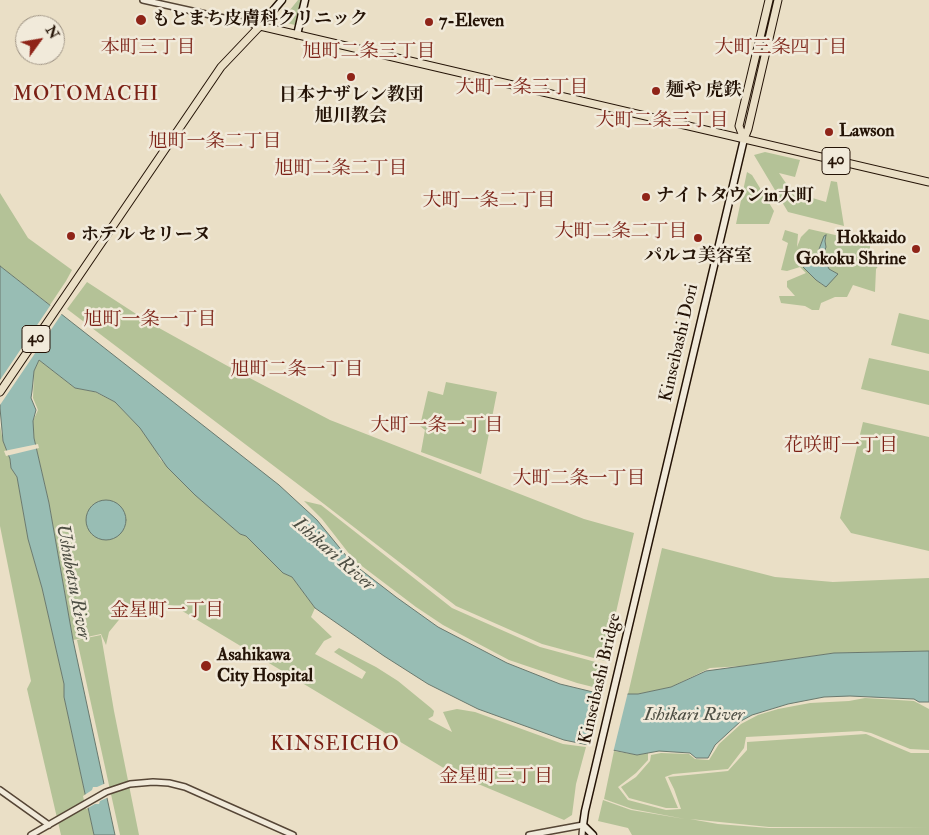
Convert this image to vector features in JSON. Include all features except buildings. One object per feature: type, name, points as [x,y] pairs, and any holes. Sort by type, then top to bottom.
[{"type":"main road","points":[[260,26],[282,0]]},
{"type":"main road","points":[[297,35],[305,0]]},
{"type":"main road","name":"Kinseibashi Dori","points":[[744,139],[739,126],[769,0]]},
{"type":"main road","name":"Kinseibashi Dori","points":[[646,555],[778,0]]},
{"type":"main road","name":"40","points":[[0,392],[221,67],[260,26],[929,182]]},
{"type":"main road","name":"Kinseibashi Bridge","points":[[584,825],[585,810],[646,555]]},
{"type":"main road","points":[[584,825],[594,835]]},
{"type":"street","points":[[143,0],[260,26]]},
{"type":"street","points":[[31,835],[106,792],[122,786],[153,782],[185,787],[293,835]]},
{"type":"street","points":[[0,790],[49,825]]},
{"type":"street","points":[[529,835],[584,825],[582,835]]},
{"type":"green space","points":[[298,0],[301,0],[295,25],[287,23],[285,16]]},
{"type":"green space","points":[[765,152],[800,160],[795,177],[779,173],[796,198],[806,202],[809,197],[826,202],[831,181],[837,182],[844,226],[788,212],[754,155]]},
{"type":"green space","points":[[747,172],[752,175],[774,211],[769,224],[736,224]]},
{"type":"green space","points":[[0,193],[28,238],[72,270],[50,305],[0,266]]},
{"type":"green space","points":[[809,229],[870,243],[870,252],[880,264],[876,269],[875,292],[853,285],[847,297],[835,297],[821,303],[819,310],[781,303],[779,296],[795,296],[787,287],[787,281],[806,273],[800,267],[787,271],[781,270],[788,243],[782,240],[785,230],[798,234],[797,247],[801,237]],"holes":[[[824,236],[826,236],[826,247],[823,256],[829,269],[837,274],[824,286],[816,280],[809,264],[818,264],[818,252]]]},
{"type":"green space","points":[[87,282],[150,323],[330,420],[584,519],[634,533],[605,661],[542,644],[456,606],[67,309]]},
{"type":"green space","points":[[899,313],[929,320],[929,354],[891,345]]},
{"type":"green space","points":[[869,358],[929,371],[929,405],[861,389]]},
{"type":"green space","points":[[39,360],[75,388],[95,392],[115,402],[140,428],[155,448],[160,459],[240,534],[246,536],[283,573],[292,577],[315,608],[311,617],[332,637],[324,641],[315,654],[362,679],[366,672],[334,652],[339,648],[376,667],[398,681],[434,711],[433,716],[428,719],[452,732],[443,712],[457,709],[475,712],[563,744],[586,747],[576,784],[572,815],[564,820],[452,773],[174,606],[149,601],[127,610],[109,632],[106,645],[101,634],[73,640],[49,503],[34,438],[33,421],[38,410],[33,398],[34,371]]},
{"type":"green space","points":[[446,382],[497,392],[481,474],[421,452],[425,430],[420,426],[428,391],[443,395]]},
{"type":"green space","points":[[863,422],[929,437],[929,551],[851,533],[840,518]]},
{"type":"green space","points":[[0,426],[11,468],[17,477],[28,539],[42,588],[64,684],[64,697],[94,835],[61,835],[27,689],[31,681],[0,526]]},
{"type":"green space","points":[[304,501],[321,505],[452,608],[540,647],[603,664],[597,688],[509,660],[443,625],[354,560],[322,519]]},
{"type":"green space","points":[[662,548],[775,577],[833,582],[929,578],[929,651],[834,653],[743,666],[710,668],[671,687],[638,694],[628,694]]},
{"type":"green space","points":[[101,635],[139,835],[120,835],[77,640]]},
{"type":"green space","points":[[865,698],[914,701],[929,709],[929,750],[910,749],[871,733],[861,731],[746,737],[744,748],[728,769],[673,774],[665,777],[678,808],[666,808],[629,798],[621,787],[636,777],[650,761],[651,755],[661,753],[689,754],[695,759],[709,760],[719,744],[741,724],[758,715],[810,703],[849,701]]},
{"type":"green space","points":[[866,734],[911,753],[929,753],[929,827],[929,835],[632,835],[628,828],[598,821],[603,800],[631,810],[685,819],[632,809],[604,799],[614,751],[637,755],[648,753],[648,760],[636,773],[618,787],[628,800],[666,810],[681,809],[668,777],[728,771],[747,750],[747,742]],"holes":[[[690,819],[769,827],[929,827],[769,828],[718,824]]]},
{"type":"water","points":[[826,235],[826,247],[823,256],[829,269],[838,274],[826,287],[803,267],[809,264],[818,264],[818,252]]},
{"type":"water","name":"Ishikari River","points":[[0,266],[279,485],[317,520],[352,563],[438,627],[507,663],[560,684],[593,692],[638,694],[671,687],[706,671],[834,653],[929,651],[929,702],[919,702],[914,699],[850,696],[824,697],[788,704],[752,715],[741,721],[715,745],[708,758],[696,758],[690,753],[659,751],[637,755],[564,740],[478,709],[428,684],[315,608],[292,577],[283,573],[246,536],[240,534],[195,495],[167,467],[140,428],[115,402],[96,392],[75,388],[39,360],[34,371],[31,398],[36,410],[33,421],[34,438],[49,503],[73,640],[115,835],[94,835],[64,697],[64,684],[42,588],[28,539],[17,477],[11,468],[10,459],[3,441],[0,408]]},
{"type":"water","points":[[102,500],[110,500],[117,503],[123,509],[126,520],[123,531],[117,537],[110,540],[102,540],[95,537],[89,531],[86,524],[86,516],[89,509],[95,503]]},
{"type":"pier","points":[[52,303],[63,312],[0,405],[0,380]]},
{"type":"pier","points":[[38,444],[39,448],[6,456],[4,451]]},
{"type":"pier","points":[[599,690],[628,692],[613,753],[586,747]]},
{"type":"pier","points":[[106,783],[109,797],[100,801],[99,804],[86,809],[83,796],[92,790],[93,787]]},
{"type":"place","name":"もとまち皮膚科クリニック","points":[[141,20]]},
{"type":"place","name":"7-Eleven","points":[[429,22]]},
{"type":"place","name":"日本ナザレン教団 旭川教会","points":[[351,77]]},
{"type":"place","name":"麺や 虎鉄","points":[[656,91]]},
{"type":"place","name":"Lawson","points":[[829,132]]},
{"type":"place","name":"ナイトタウンin大町","points":[[646,197]]},
{"type":"place","name":"ホテル セリーヌ","points":[[71,236]]},
{"type":"place","name":"パルコ美容室","points":[[698,238]]},
{"type":"place","name":"Hokkaido Gokoku Shrine","points":[[916,249]]},
{"type":"place","name":"Asahikawa City Hospital","points":[[206,666]]},
{"type":"district","name":"本町三丁目","points":[[148,49]]},
{"type":"district","name":"大町三条四丁目","points":[[781,49]]},
{"type":"district","name":"旭町二条三丁目","points":[[369,53]]},
{"type":"district","name":"大町一条三丁目","points":[[522,89]]},
{"type":"district","name":"MOTOMACHI","points":[[86,96]]},
{"type":"district","name":"大町二条三丁目","points":[[662,122]]},
{"type":"district","name":"旭町一条二丁目","points":[[215,143]]},
{"type":"district","name":"旭町二条二丁目","points":[[341,170]]},
{"type":"district","name":"大町一条二丁目","points":[[489,202]]},
{"type":"district","name":"大町二条二丁目","points":[[621,233]]},
{"type":"district","name":"旭町一条一丁目","points":[[150,321]]},
{"type":"district","name":"旭町二条一丁目","points":[[297,371]]},
{"type":"district","name":"大町一条一丁目","points":[[437,427]]},
{"type":"district","name":"花咲町一丁目","points":[[841,447]]},
{"type":"district","name":"大町二条一丁目","points":[[579,480]]},
{"type":"district","name":"金星町一丁目","points":[[167,612]]},
{"type":"district","name":"KINSEICHO","points":[[335,746]]},
{"type":"district","name":"金星町三丁目","points":[[496,778]]},
{"type":"water label","name":"Ushubetsu River","points":[[72,582]]}]
